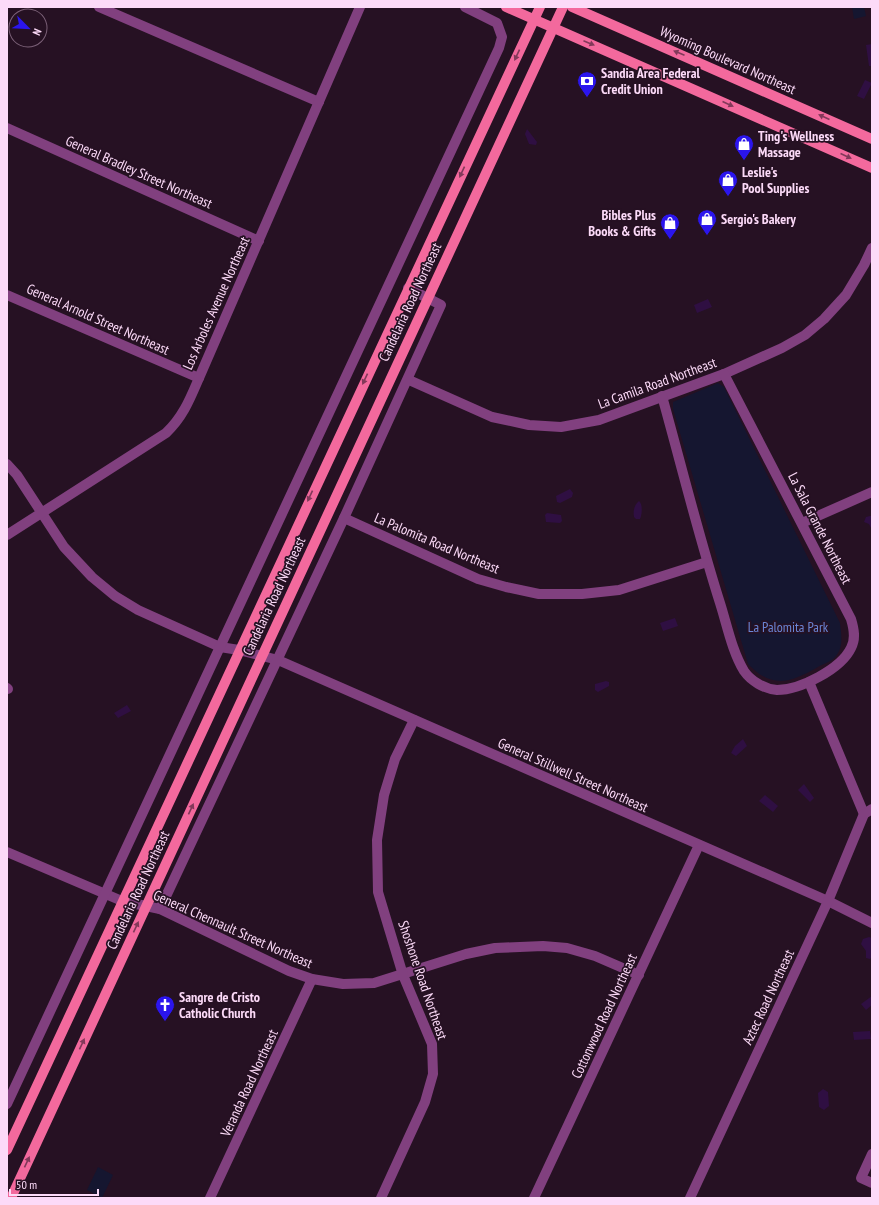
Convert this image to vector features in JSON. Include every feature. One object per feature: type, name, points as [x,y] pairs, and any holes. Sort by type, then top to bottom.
[{"type":"main road","points":[[506,7],[872,168]]},
{"type":"main road","name":"Candelaria Road Northeast","points":[[7,1150],[540,7]]},
{"type":"main road","name":"Candelaria Road Northeast","points":[[11,1198],[563,7]]},
{"type":"main road","name":"Wyoming Boulevard Northeast","points":[[572,7],[872,139]]},
{"type":"street","points":[[99,7],[319,102]]},
{"type":"street","name":"Los Arboles Avenue Northeast","points":[[7,535],[166,433],[176,423],[185,410],[360,7]]},
{"type":"street","points":[[7,1104],[499,48],[502,37],[497,23],[488,17],[465,7]]},
{"type":"street","name":"General Bradley Street Northeast","points":[[7,128],[259,241]]},
{"type":"street","name":"La Camila Road Northeast","points":[[409,380],[492,417],[529,425],[561,427],[599,420],[724,374],[782,348],[805,335],[824,319],[846,295],[864,265],[872,248]]},
{"type":"street","points":[[160,909],[409,380],[441,305],[408,288]]},
{"type":"street","name":"General Arnold Street Northeast","points":[[7,294],[199,378]]},
{"type":"street","name":"La Sala Grande Northeast","points":[[662,396],[707,562],[737,656],[744,671],[754,682],[777,690],[809,682],[829,672],[842,662],[852,648],[855,632],[851,619],[724,374]]},
{"type":"street","name":"General Stillwell Street Northeast","points":[[7,464],[17,475],[64,546],[92,577],[115,596],[138,610],[220,647],[239,650],[261,657],[278,660],[828,901],[872,922]]},
{"type":"street","points":[[802,523],[872,492]]},
{"type":"street","name":"La Palomita Road Northeast","points":[[344,518],[478,579],[539,594],[582,594],[619,590],[707,562]]},
{"type":"street","points":[[809,682],[868,812]]},
{"type":"street","name":"Shoshone Road Northeast","points":[[381,1198],[425,1102],[433,1074],[432,1044],[403,975],[378,892],[377,840],[386,788],[395,759],[414,720]]},
{"type":"street","name":"Aztec Road Northeast","points":[[690,1198],[868,812]]},
{"type":"street","name":"Cottonwood Road Northeast","points":[[534,1198],[699,845]]},
{"type":"street","name":"General Chennault Street Northeast","points":[[7,852],[122,901],[160,909],[312,980],[343,984],[374,983],[466,954],[495,948],[543,946],[567,948],[595,956],[639,975]]},
{"type":"street","name":"Veranda Road Northeast","points":[[210,1198],[312,980]]},
{"type":"street","points":[[872,1154],[861,1178],[872,1183]]},
{"type":"green space","points":[[852,7],[864,7],[866,16],[854,19]]},
{"type":"green space","name":"La Palomita Park","points":[[718,383],[724,387],[840,623],[841,644],[839,652],[835,658],[799,677],[790,680],[773,680],[765,677],[748,664],[673,409],[673,402]]},
{"type":"green space","points":[[98,1167],[113,1175],[102,1198],[87,1190]]},
{"type":"shaded area","points":[[872,44],[872,66],[869,66],[866,45]]},
{"type":"shaded area","points":[[865,80],[872,83],[864,99],[857,96]]},
{"type":"shaded area","points":[[527,129],[537,142],[536,145],[529,144],[525,134]]},
{"type":"shaded area","points":[[708,299],[712,307],[697,313],[694,305]]},
{"type":"shaded area","points":[[570,489],[573,493],[572,497],[560,503],[557,502],[556,496]]},
{"type":"shaded area","points":[[639,501],[642,507],[641,515],[640,519],[636,519],[634,517],[634,510]]},
{"type":"shaded area","points":[[547,513],[561,515],[562,521],[560,523],[546,522],[545,515]]},
{"type":"shaded area","points":[[872,516],[872,530],[869,524],[864,522],[866,517]]},
{"type":"shaded area","points":[[675,618],[678,626],[663,631],[660,623]]},
{"type":"shaded area","points":[[606,681],[609,682],[609,686],[598,692],[595,690],[595,684]]},
{"type":"shaded area","points":[[127,705],[131,711],[118,718],[114,713]]},
{"type":"shaded area","points":[[743,739],[747,746],[736,756],[731,753],[735,746]]},
{"type":"shaded area","points":[[804,784],[814,798],[810,802],[798,790]]},
{"type":"shaded area","points":[[765,795],[778,806],[773,812],[759,801]]},
{"type":"shaded area","points":[[869,937],[872,938],[872,957],[870,959],[866,958],[866,951],[861,944],[863,939]]},
{"type":"shaded area","points":[[872,996],[872,1005],[866,1010],[861,1004]]},
{"type":"shaded area","points":[[870,1031],[871,1039],[854,1040],[853,1032]]},
{"type":"shaded area","points":[[823,1089],[828,1092],[829,1106],[824,1110],[819,1107],[818,1093]]},
{"type":"place","name":"Sandia Area Federal Credit Union","points":[[587,98]]},
{"type":"place","name":"Ting's Wellness Massage","points":[[744,161]]},
{"type":"place","name":"Leslie's Pool Supplies","points":[[728,197]]},
{"type":"place","name":"Sergio's Bakery","points":[[707,236]]},
{"type":"place","name":"Bibles Plus Books & Gifts","points":[[670,240]]},
{"type":"place","name":"Sangre de Cristo Catholic Church","points":[[165,1022]]}]
